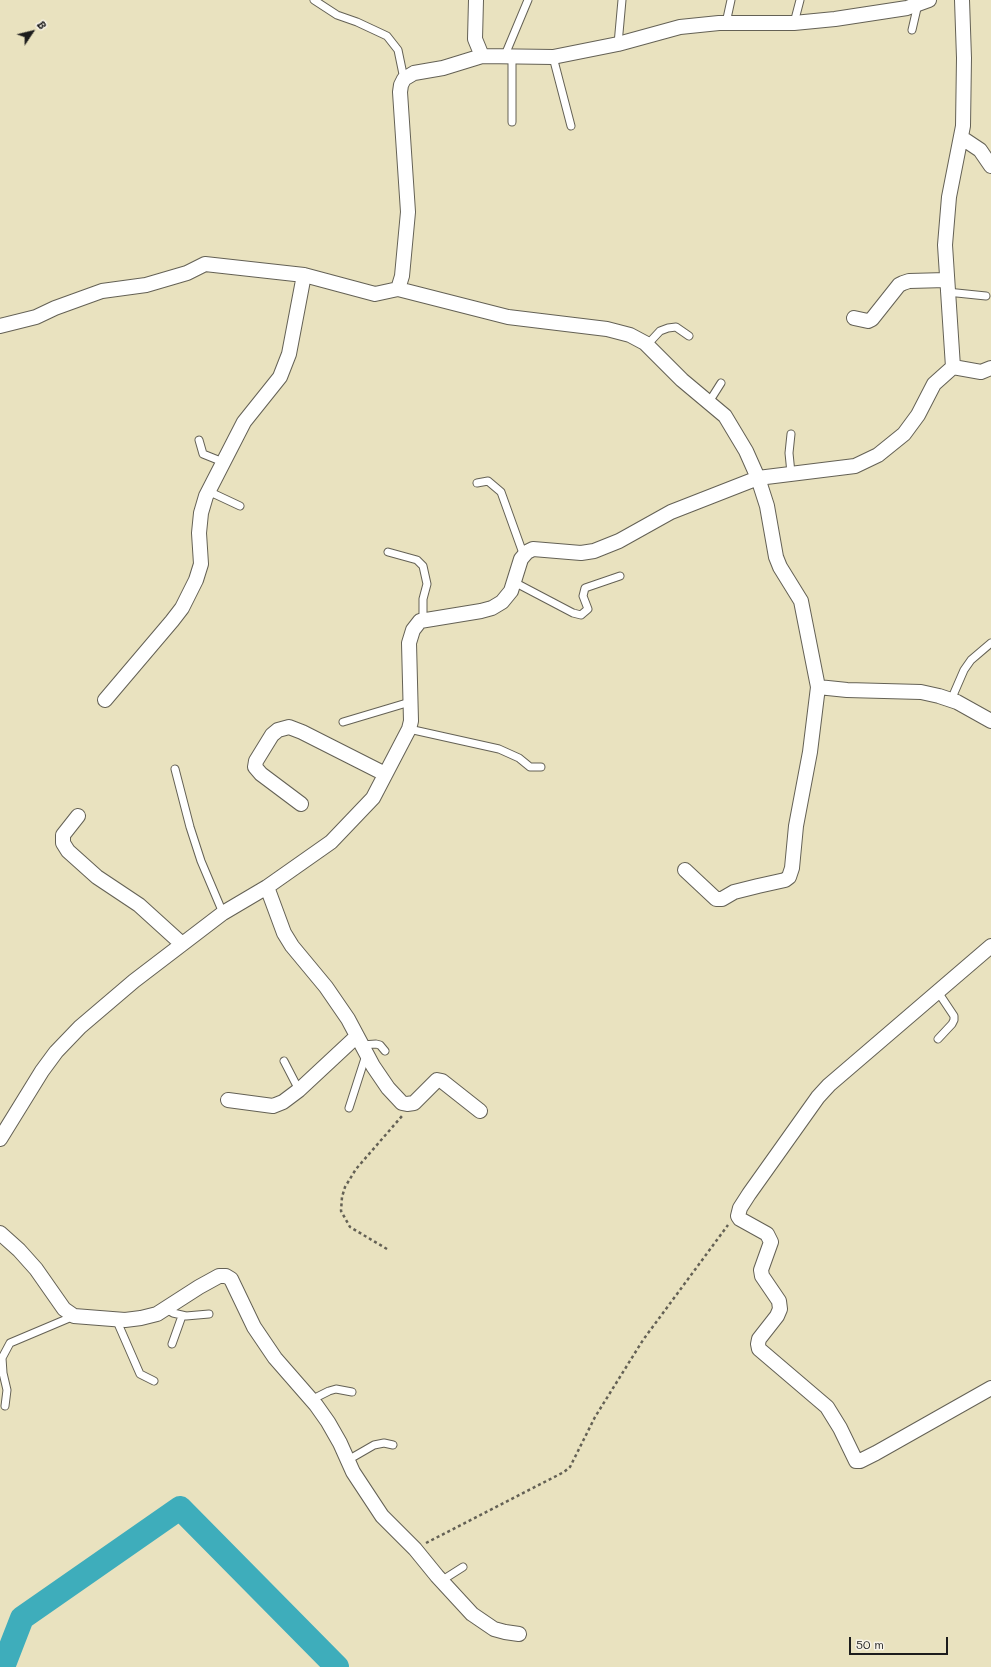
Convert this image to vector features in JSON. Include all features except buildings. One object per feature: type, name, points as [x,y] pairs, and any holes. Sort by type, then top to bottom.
[{"type":"street","points":[[476,0],[475,39],[482,56]]},
{"type":"street","points":[[954,367],[945,245],[948,203],[962,138],[964,70],[962,0]]},
{"type":"street","points":[[398,289],[402,276],[408,212],[400,92],[404,79],[414,73],[443,68],[482,56],[553,57],[618,44],[680,27],[726,23],[794,23],[865,16],[923,2]]},
{"type":"street","points":[[962,138],[980,150],[991,166]]},
{"type":"street","points":[[0,326],[36,317],[55,308],[102,291],[146,285],[205,264],[304,275],[365,292],[386,293],[398,289],[508,317],[607,329],[630,335],[647,345],[682,380],[725,416],[737,434],[758,478],[767,506],[776,557],[780,567],[801,601],[818,686],[810,752],[796,826],[792,868],[789,877],[785,880],[734,892],[722,899],[716,899],[685,870]]},
{"type":"street","points":[[105,700],[182,608],[196,580],[200,564],[199,533],[201,513],[208,491],[244,422],[280,377],[289,354],[304,275]]},
{"type":"street","points":[[854,318],[868,321],[872,319],[899,285],[908,281],[947,286]]},
{"type":"street","points":[[954,367],[981,372],[991,368]]},
{"type":"street","points":[[0,1139],[42,1071],[70,1037],[134,981],[182,944],[223,914],[267,887],[331,842],[378,792],[385,774],[396,756],[409,729],[411,720],[409,643],[415,627],[423,620],[492,608],[506,598],[511,591],[518,568],[524,556],[530,550],[536,548],[581,553],[607,547],[671,512],[758,478],[855,466],[878,455],[904,434],[918,415],[934,384],[954,367]]},
{"type":"street","points":[[818,686],[847,690],[921,692],[951,700],[991,721]]},
{"type":"street","points":[[301,804],[260,774],[255,767],[256,761],[272,734],[278,730],[289,728],[302,732],[385,774]]},
{"type":"street","points":[[78,816],[63,835],[63,843],[68,851],[98,876],[139,904],[182,944]]},
{"type":"street","points":[[267,887],[284,933],[292,946],[326,987],[348,1019],[372,1066],[388,1088],[402,1103],[414,1103],[437,1080],[442,1082],[480,1111]]},
{"type":"street","points":[[991,946],[829,1085],[801,1121],[738,1212],[740,1219],[767,1234],[771,1242],[761,1270],[762,1276],[779,1301],[780,1309],[774,1320],[759,1339],[759,1349],[827,1407],[840,1428],[856,1461],[860,1461],[876,1453],[991,1388]]},
{"type":"street","points":[[228,1100],[273,1106],[283,1102],[362,1045]]},
{"type":"street","points":[[0,1233],[19,1250],[36,1269],[64,1309],[74,1316],[116,1319],[141,1318],[157,1314],[219,1276],[226,1276],[231,1279],[254,1327],[275,1358],[312,1400],[328,1422],[360,1484],[382,1516],[415,1549],[441,1581],[472,1614],[483,1623],[505,1632],[519,1634]]},
{"type":"lane","points":[[314,0],[336,15],[387,36],[398,50],[404,79]]},
{"type":"lane","points":[[512,122],[509,56],[528,0]]},
{"type":"lane","points":[[618,44],[622,0]]},
{"type":"lane","points":[[726,23],[731,0]]},
{"type":"lane","points":[[794,23],[800,0]]},
{"type":"lane","points":[[912,30],[923,2]]},
{"type":"lane","points":[[553,57],[570,126]]},
{"type":"lane","points":[[947,286],[986,296]]},
{"type":"lane","points":[[647,345],[660,331],[668,328],[676,327],[689,336]]},
{"type":"lane","points":[[709,402],[720,383]]},
{"type":"lane","points":[[791,434],[789,453],[791,473]]},
{"type":"lane","points":[[199,440],[203,454],[223,462]]},
{"type":"lane","points":[[477,483],[488,481],[501,492],[524,556]]},
{"type":"lane","points":[[208,491],[240,506]]},
{"type":"lane","points":[[388,552],[417,560],[423,566],[427,584],[423,599],[423,620]]},
{"type":"lane","points":[[514,582],[573,613],[581,615],[588,609],[583,596],[585,588],[620,576]]},
{"type":"lane","points":[[951,700],[964,670],[971,660],[991,643]]},
{"type":"lane","points":[[343,722],[410,702]]},
{"type":"lane","points":[[409,729],[499,749],[519,758],[530,767],[541,767]]},
{"type":"lane","points":[[175,769],[192,834],[201,861],[223,914]]},
{"type":"lane","points":[[938,992],[954,1016],[952,1024],[938,1039]]},
{"type":"lane","points":[[349,1108],[362,1045],[380,1045],[385,1051]]},
{"type":"lane","points":[[284,1061],[299,1090]]},
{"type":"lane","points":[[166,1309],[182,1316],[209,1314]]},
{"type":"lane","points":[[5,1406],[7,1390],[3,1373],[2,1358],[10,1343],[74,1316]]},
{"type":"lane","points":[[172,1344],[182,1316]]},
{"type":"lane","points":[[116,1319],[140,1374],[154,1381]]},
{"type":"lane","points":[[312,1400],[329,1391],[336,1390],[352,1392]]},
{"type":"lane","points":[[348,1460],[374,1445],[384,1443],[394,1445]]},
{"type":"lane","points":[[441,1581],[463,1567]]},
{"type":"path","points":[[387,1249],[350,1227],[342,1211],[342,1197],[345,1187],[356,1169],[401,1118],[403,1114],[402,1103]]},
{"type":"path","points":[[415,1549],[564,1472],[570,1467],[595,1417],[643,1340],[738,1212]]},
{"type":"waterway","points":[[3,1667],[22,1618],[180,1508],[337,1667]]}]
